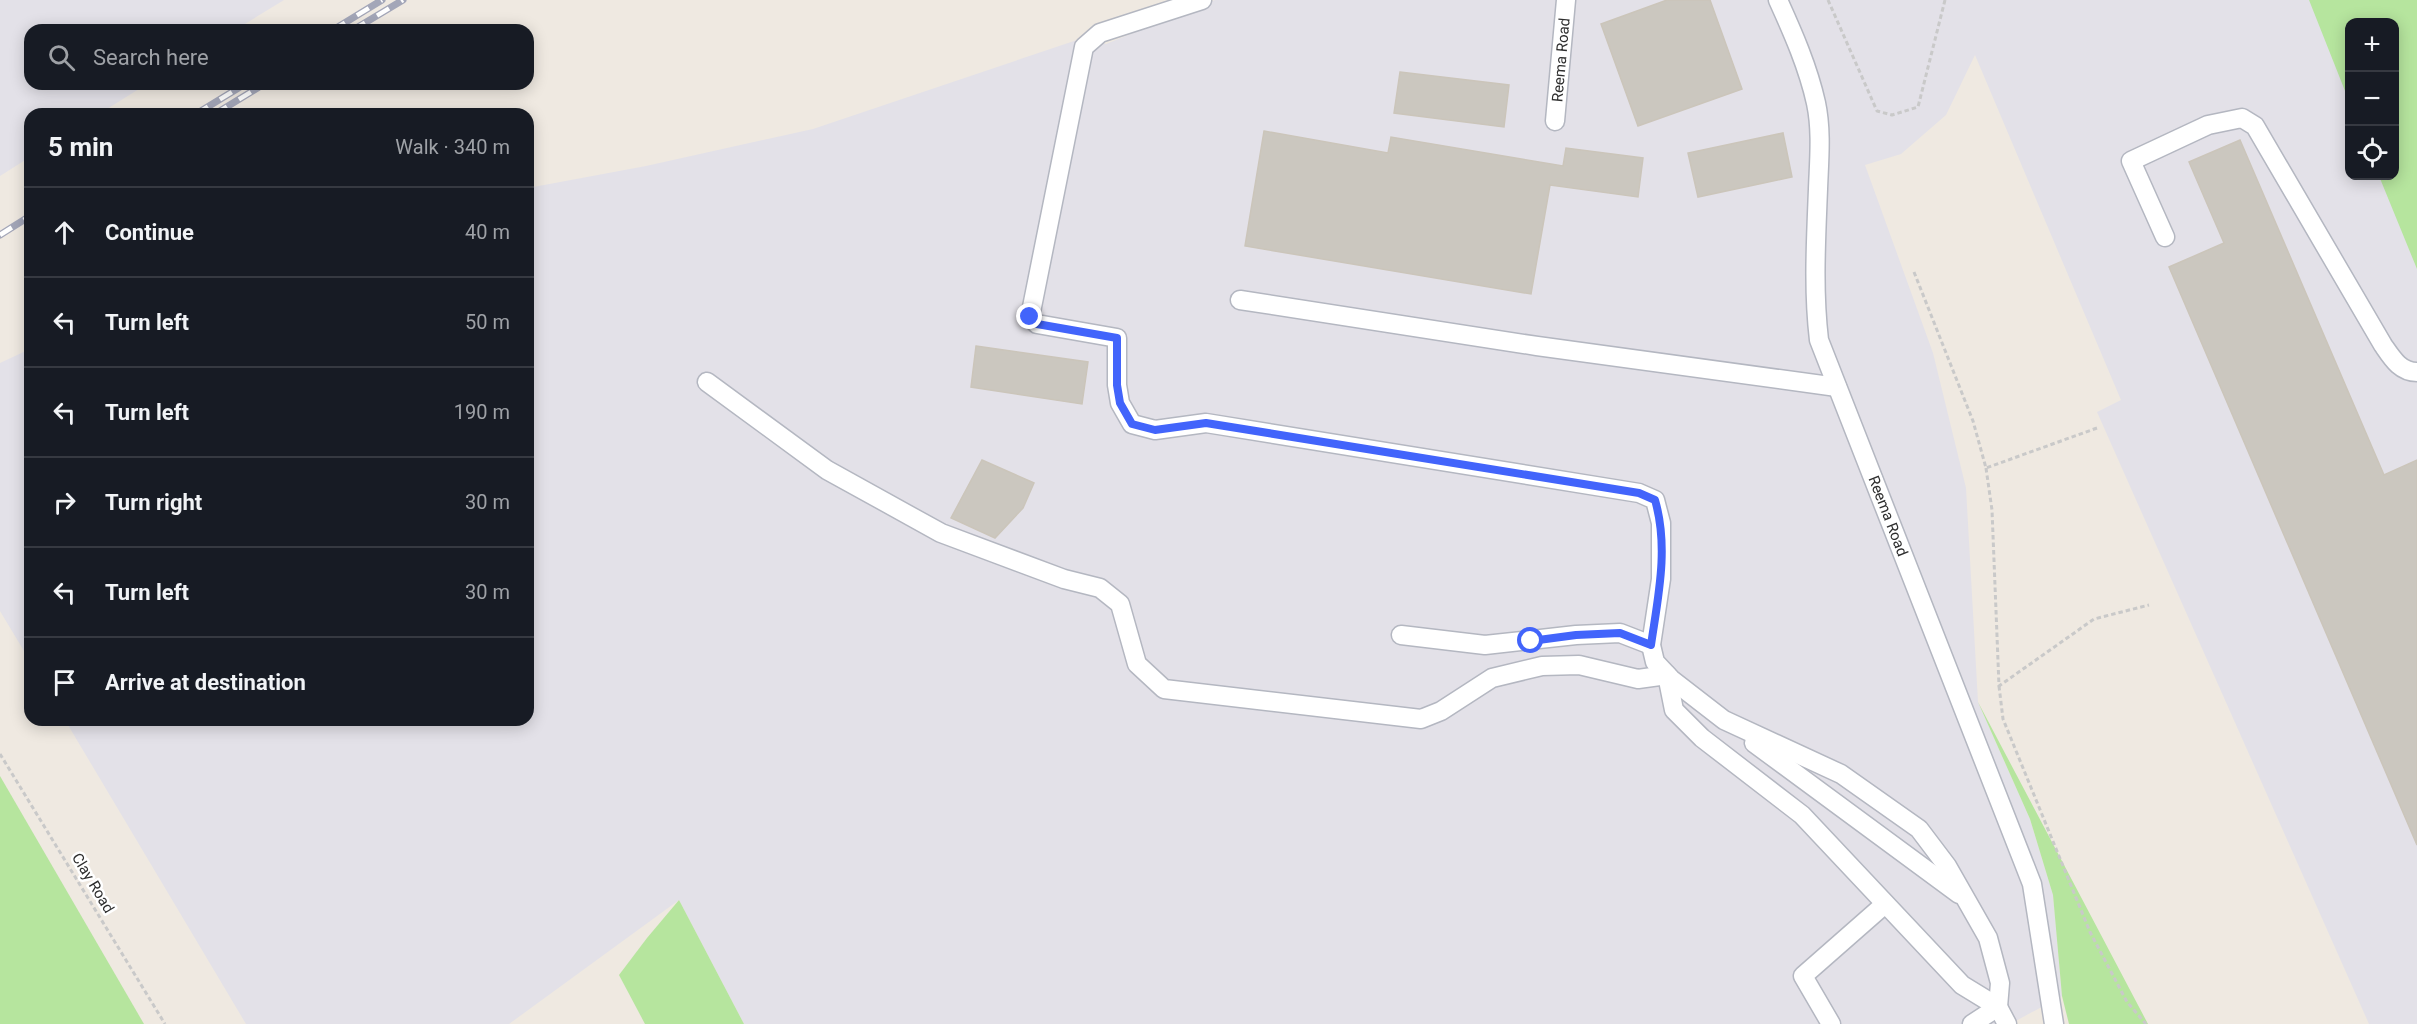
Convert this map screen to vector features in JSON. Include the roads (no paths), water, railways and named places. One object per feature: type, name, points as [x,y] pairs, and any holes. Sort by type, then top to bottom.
[{"type":"street","points":[[1202,0],[1100,33],[1084,47],[1030,317],[1037,324],[1117,338],[1117,385],[1120,403],[1132,424],[1155,430],[1206,423],[1639,493],[1655,500],[1661,523],[1661,579],[1651,645],[1655,662],[1667,675],[1724,720],[1967,899]]},
{"type":"street","name":"Reema Road","points":[[1555,121],[1566,0]]},
{"type":"street","name":"Reema Road","points":[[1778,0],[1799,48],[1816,104],[1819,137],[1815,308],[1819,340],[2032,884],[2054,1024]]},
{"type":"street","points":[[2165,237],[2131,161],[2208,125],[2242,118],[2255,126],[2396,364],[2411,372],[2417,372]]},
{"type":"street","points":[[1240,300],[1537,346],[1838,387]]},
{"type":"street","points":[[707,382],[826,470],[940,533],[1064,579],[1100,588],[1120,604],[1137,664],[1164,689],[1421,719],[1441,711],[1492,678],[1542,666],[1579,665],[1638,679],[1667,675]]},
{"type":"street","points":[[1401,635],[1485,645],[1576,635],[1620,633],[1651,645]]},
{"type":"street","points":[[1667,675],[1674,710],[1702,738],[1802,815],[1962,985],[1998,1006]]},
{"type":"street","points":[[1724,720],[1841,774],[1919,829],[1947,866],[1988,938],[2000,983],[1998,1006],[2007,1024]]},
{"type":"street","points":[[1831,1024],[1803,976],[1886,904]]},
{"type":"street","points":[[1972,1024],[1998,1006]]},
{"type":"railway","points":[[343,24],[382,0]]},
{"type":"railway","points":[[363,24],[403,0]]},
{"type":"railway","points":[[206,108],[235,90]]},
{"type":"railway","points":[[225,108],[254,90]]},
{"type":"railway","points":[[0,235],[24,220]]}]
